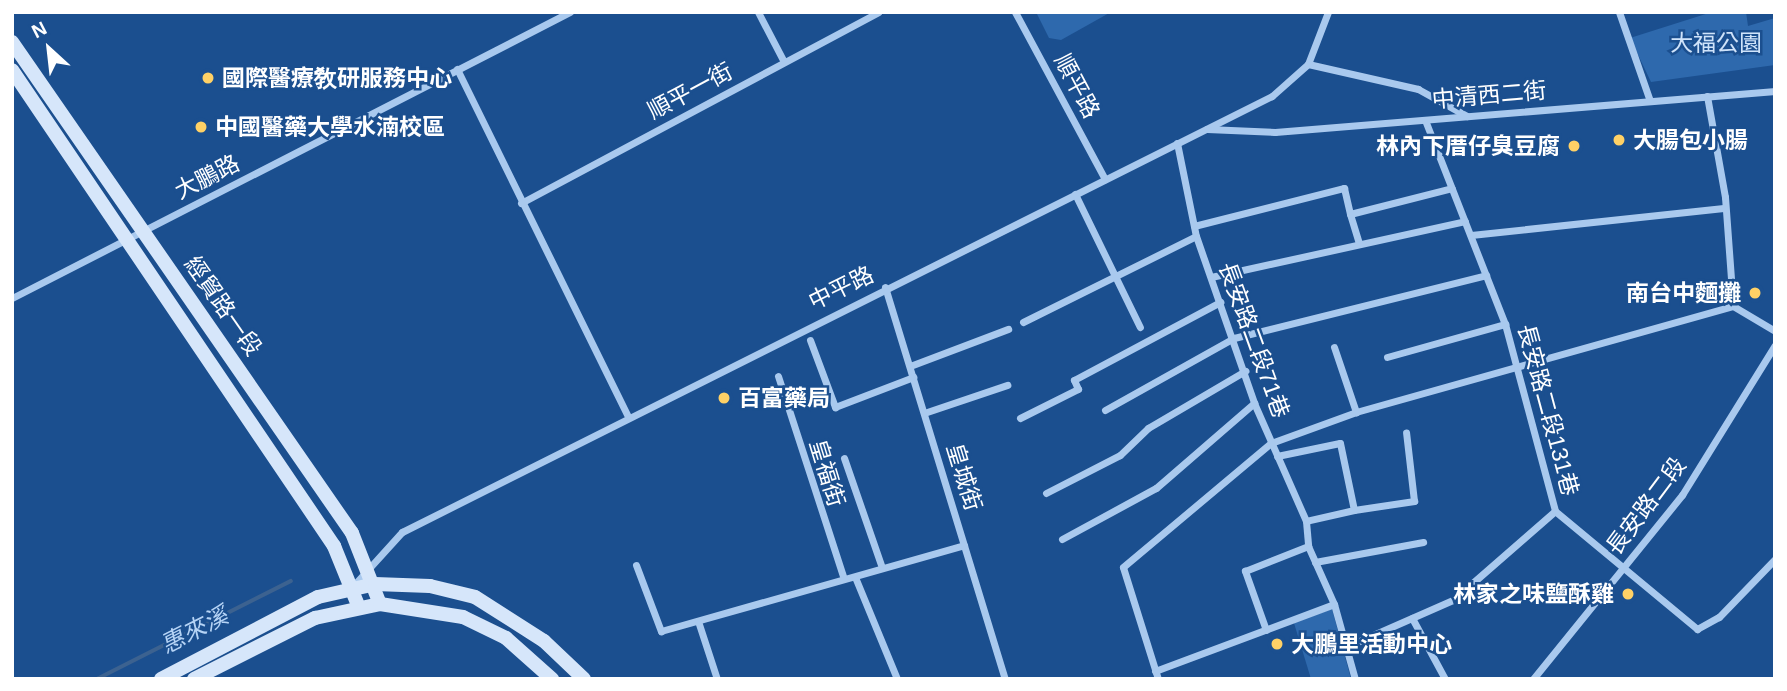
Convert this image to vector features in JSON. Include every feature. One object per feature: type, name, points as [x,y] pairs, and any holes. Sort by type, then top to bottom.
[{"type":"street","name":"大鵬路","points":[[12,298],[570,12]]},
{"type":"street","points":[[758,12],[784,62]]},
{"type":"street","name":"順平一街","points":[[521,203],[878,12]]},
{"type":"street","name":"順平路","points":[[1015,12],[1105,178]]},
{"type":"street","name":"中平路","points":[[353,586],[367,563],[402,532],[839,310],[1272,96],[1308,64],[1328,12]]},
{"type":"street","points":[[1619,12],[1650,101]]},
{"type":"street","name":"經貿路一段","points":[[12,41],[144,231],[367,563],[380,604]]},
{"type":"street","points":[[1308,64],[1418,89],[1468,116]]},
{"type":"street","points":[[457,69],[628,416]]},
{"type":"street","name":"經貿路一段","points":[[12,70],[129,239],[334,546],[353,586],[358,605]]},
{"type":"street","name":"中清西二街","points":[[1207,129],[1275,132],[1775,91]]},
{"type":"street","points":[[1707,96],[1724,208],[1733,306]]},
{"type":"street","name":"長安路二段131巷","points":[[1425,120],[1506,324],[1555,511],[1622,570],[1697,629],[1719,617],[1775,559]]},
{"type":"street","name":"長安路二段71巷","points":[[1177,143],[1196,236],[1234,338],[1254,403],[1306,521],[1308,545],[1334,604],[1348,646],[1355,679]]},
{"type":"street","points":[[1194,226],[1343,188],[1359,244]]},
{"type":"street","points":[[1350,214],[1452,188]]},
{"type":"street","points":[[1075,194],[1140,327]]},
{"type":"street","points":[[1471,235],[1724,208]]},
{"type":"street","points":[[1211,276],[1465,221]]},
{"type":"street","points":[[1023,322],[1196,236]]},
{"type":"street","points":[[1105,410],[1234,338],[1486,275]]},
{"type":"street","name":"皇城街","points":[[885,287],[1005,679]]},
{"type":"street","points":[[1020,418],[1078,389],[1074,380],[1220,302]]},
{"type":"street","points":[[1334,604],[1157,675],[1122,567],[1271,443],[1356,412],[1394,403],[1518,364],[1733,306],[1775,331]]},
{"type":"street","points":[[1387,357],[1506,324]]},
{"type":"street","points":[[910,366],[1008,329]]},
{"type":"street","points":[[810,340],[835,407],[913,377]]},
{"type":"street","name":"長安路二段","points":[[1533,679],[1682,495],[1775,345]]},
{"type":"street","points":[[1334,347],[1356,412]]},
{"type":"street","points":[[1046,494],[1120,455],[1148,428],[1245,371]]},
{"type":"street","name":"皇福街","points":[[778,376],[844,579]]},
{"type":"street","points":[[924,413],[1007,385]]},
{"type":"street","points":[[1062,540],[1156,488],[1254,403]]},
{"type":"street","points":[[1306,521],[1414,501],[1406,432]]},
{"type":"street","points":[[1277,456],[1340,443],[1354,510]]},
{"type":"street","points":[[844,458],[882,568]]},
{"type":"street","points":[[1348,646],[1453,600],[1555,511]]},
{"type":"street","points":[[1315,562],[1423,542]]},
{"type":"street","points":[[636,565],[662,631],[964,545]]},
{"type":"street","points":[[1266,630],[1245,571],[1308,545]]},
{"type":"street","points":[[855,577],[897,679]]},
{"type":"street","points":[[161,679],[318,597],[353,586],[375,584],[430,586],[475,597],[544,641],[584,679]]},
{"type":"street","points":[[194,679],[315,618],[358,605],[380,604],[463,617],[506,639],[552,679]]},
{"type":"street","points":[[1412,618],[1445,679]]},
{"type":"street","points":[[698,621],[717,679]]},
{"type":"green space","points":[[1036,12],[1111,12],[1061,40],[1049,38]]},
{"type":"green space","name":"大福公園","points":[[1712,12],[1746,12],[1748,26],[1775,18],[1775,65],[1651,82],[1630,38]]},
{"type":"green space","points":[[1332,609],[1351,679],[1311,679],[1294,623]]},
{"type":"waterway","name":"惠來溪","points":[[97,679],[291,581]]},
{"type":"place","name":"國際醫療敎研服務中心","points":[[208,78]]},
{"type":"place","name":"中國醫藥大學水湳校區","points":[[201,127]]},
{"type":"place","name":"大腸包小腸","points":[[1619,140]]},
{"type":"place","name":"林內下厝仔臭豆腐","points":[[1574,146]]},
{"type":"place","name":"南台中麵攤","points":[[1755,293]]},
{"type":"place","name":"百富藥局","points":[[724,398]]},
{"type":"place","name":"林家之味鹽酥雞","points":[[1628,594]]},
{"type":"place","name":"大鵬里活動中心","points":[[1277,644]]}]
